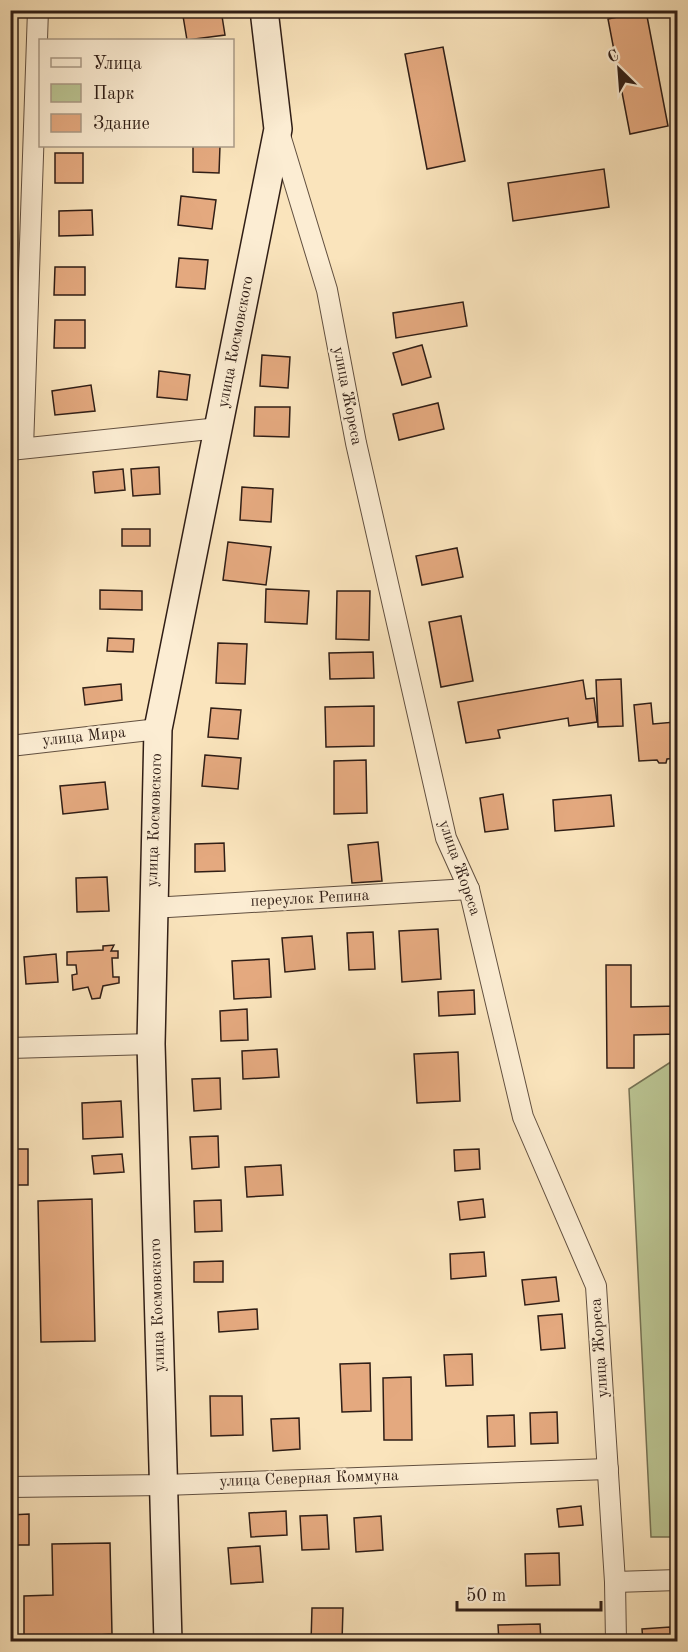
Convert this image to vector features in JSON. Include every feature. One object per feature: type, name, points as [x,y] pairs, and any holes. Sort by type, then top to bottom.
[{"type":"main road","name":"улица Космовского","points":[[168,1641],[151,1044],[152,908],[158,729],[278,129],[264,10]]},
{"type":"street","points":[[38,10],[17,449],[219,428]]},
{"type":"street","name":"улица Жореса","points":[[278,129],[327,290],[356,443],[446,838],[469,889],[523,1117],[596,1286],[615,1582],[616,1641]]},
{"type":"street","name":"улица Мира","points":[[10,746],[158,729]]},
{"type":"street","name":"переулок Репина","points":[[152,908],[469,889]]},
{"type":"street","points":[[10,1048],[151,1044]]},
{"type":"street","name":"улица Северная Коммуна","points":[[10,1487],[164,1485],[608,1469]]},
{"type":"street","points":[[615,1582],[678,1580]]},
{"type":"green space","points":[[677,1058],[677,1537],[651,1537],[629,1089]]},
{"type":"building","points":[[182,10],[221,10],[225,35],[187,39]]},
{"type":"building","points":[[646,11],[668,126],[630,134],[608,19]]},
{"type":"building","points":[[443,47],[465,161],[427,169],[405,54]]},
{"type":"building","points":[[193,147],[220,147],[219,173],[193,172]]},
{"type":"building","points":[[55,153],[83,153],[83,183],[55,183]]},
{"type":"building","points":[[604,169],[609,207],[513,221],[508,183]]},
{"type":"building","points":[[181,196],[216,200],[212,229],[178,225]]},
{"type":"building","points":[[92,210],[93,235],[59,236],[59,211]]},
{"type":"building","points":[[179,258],[208,260],[205,289],[176,287]]},
{"type":"building","points":[[55,267],[85,267],[85,295],[54,295]]},
{"type":"building","points":[[463,302],[467,326],[396,338],[393,313]]},
{"type":"building","points":[[55,320],[85,320],[85,348],[54,348]]},
{"type":"building","points":[[422,345],[431,377],[402,385],[393,353]]},
{"type":"building","points":[[262,355],[290,357],[288,388],[260,386]]},
{"type":"building","points":[[159,371],[190,375],[187,400],[157,397]]},
{"type":"building","points":[[91,385],[95,411],[55,415],[52,391]]},
{"type":"building","points":[[438,403],[444,429],[399,440],[393,414]]},
{"type":"building","points":[[255,407],[290,407],[289,437],[254,436]]},
{"type":"building","points":[[159,467],[160,494],[133,496],[131,469]]},
{"type":"building","points":[[123,469],[125,490],[95,493],[93,472]]},
{"type":"building","points":[[10,483],[14,483],[17,524],[10,524]]},
{"type":"building","points":[[242,487],[273,489],[271,522],[240,520]]},
{"type":"building","points":[[122,529],[150,529],[150,546],[122,546]]},
{"type":"building","points":[[228,542],[271,547],[266,585],[223,580]]},
{"type":"building","points":[[457,548],[463,577],[422,585],[416,556]]},
{"type":"building","points":[[266,589],[309,591],[307,624],[265,622]]},
{"type":"building","points":[[100,590],[142,591],[142,610],[100,609]]},
{"type":"building","points":[[337,591],[370,591],[369,640],[336,639]]},
{"type":"building","points":[[461,616],[473,681],[441,687],[429,622]]},
{"type":"building","points":[[108,638],[134,639],[133,652],[107,651]]},
{"type":"building","points":[[218,643],[247,644],[245,684],[216,683]]},
{"type":"building","points":[[373,652],[374,678],[330,679],[329,653]]},
{"type":"building","points":[[10,671],[16,708],[10,709]]},
{"type":"building","points":[[621,679],[623,726],[598,727],[596,680]]},
{"type":"building","points":[[583,680],[586,699],[594,698],[597,722],[569,726],[568,718],[498,730],[500,738],[466,743],[458,702]]},
{"type":"building","points":[[121,684],[122,700],[85,705],[83,688]]},
{"type":"building","points":[[651,703],[653,724],[675,722],[678,730],[678,758],[667,759],[666,763],[659,763],[657,760],[639,761],[634,705]]},
{"type":"building","points":[[374,706],[374,746],[326,747],[325,707]]},
{"type":"building","points":[[211,708],[241,710],[238,739],[208,737]]},
{"type":"building","points":[[205,755],[241,758],[238,789],[202,786]]},
{"type":"building","points":[[366,760],[367,813],[334,814],[334,761]]},
{"type":"building","points":[[105,782],[108,809],[63,814],[60,786]]},
{"type":"building","points":[[503,794],[508,829],[485,832],[480,798]]},
{"type":"building","points":[[611,795],[614,826],[555,831],[553,800]]},
{"type":"building","points":[[378,842],[382,881],[352,883],[348,845]]},
{"type":"building","points":[[224,843],[225,871],[195,872],[195,844]]},
{"type":"building","points":[[107,877],[109,911],[77,912],[76,878]]},
{"type":"building","points":[[438,929],[441,979],[402,982],[399,931]]},
{"type":"building","points":[[373,932],[375,969],[349,970],[347,933]]},
{"type":"building","points":[[312,936],[315,969],[285,972],[282,938]]},
{"type":"building","points":[[114,945],[111,951],[118,951],[118,958],[112,958],[113,977],[119,977],[119,983],[103,986],[100,998],[92,999],[88,987],[73,990],[72,975],[77,974],[76,965],[67,965],[67,952],[103,950],[103,946]]},
{"type":"building","points":[[56,954],[58,982],[26,984],[24,957]]},
{"type":"building","points":[[269,959],[271,997],[234,999],[232,961]]},
{"type":"building","points":[[606,965],[631,965],[631,1007],[678,1006],[678,1034],[634,1035],[634,1068],[607,1068]]},
{"type":"building","points":[[474,990],[475,1014],[439,1016],[438,992]]},
{"type":"building","points":[[247,1009],[248,1040],[221,1041],[220,1011]]},
{"type":"building","points":[[277,1049],[279,1077],[243,1079],[242,1051]]},
{"type":"building","points":[[458,1052],[460,1101],[417,1103],[414,1054]]},
{"type":"building","points":[[220,1078],[221,1109],[194,1111],[192,1079]]},
{"type":"building","points":[[121,1101],[123,1137],[83,1139],[82,1103]]},
{"type":"building","points":[[218,1136],[219,1167],[192,1169],[190,1137]]},
{"type":"building","points":[[10,1149],[28,1149],[28,1185],[10,1185]]},
{"type":"building","points":[[479,1149],[480,1169],[455,1171],[454,1150]]},
{"type":"building","points":[[122,1154],[124,1172],[94,1174],[92,1156]]},
{"type":"building","points":[[281,1165],[283,1195],[247,1197],[245,1167]]},
{"type":"building","points":[[92,1199],[95,1341],[41,1342],[38,1201]]},
{"type":"building","points":[[483,1199],[485,1217],[460,1220],[458,1202]]},
{"type":"building","points":[[221,1200],[222,1231],[195,1232],[194,1201]]},
{"type":"building","points":[[484,1252],[486,1276],[451,1279],[450,1254]]},
{"type":"building","points":[[223,1261],[223,1282],[194,1282],[194,1262]]},
{"type":"building","points":[[556,1277],[559,1301],[525,1305],[522,1280]]},
{"type":"building","points":[[257,1309],[258,1329],[219,1332],[218,1312]]},
{"type":"building","points":[[562,1314],[565,1348],[541,1350],[538,1316]]},
{"type":"building","points":[[472,1354],[473,1385],[446,1386],[444,1355]]},
{"type":"building","points":[[370,1363],[371,1411],[342,1412],[340,1364]]},
{"type":"building","points":[[411,1377],[412,1440],[384,1440],[383,1378]]},
{"type":"building","points":[[210,1396],[242,1396],[243,1435],[211,1436]]},
{"type":"building","points":[[557,1412],[558,1443],[531,1444],[530,1413]]},
{"type":"building","points":[[514,1415],[515,1446],[488,1447],[487,1416]]},
{"type":"building","points":[[299,1418],[300,1449],[273,1451],[271,1419]]},
{"type":"building","points":[[581,1506],[583,1525],[559,1527],[557,1509]]},
{"type":"building","points":[[286,1511],[287,1535],[251,1537],[249,1513]]},
{"type":"building","points":[[29,1514],[29,1545],[10,1545],[10,1515]]},
{"type":"building","points":[[327,1515],[329,1549],[302,1550],[300,1516]]},
{"type":"building","points":[[381,1516],[383,1550],[356,1552],[354,1518]]},
{"type":"building","points":[[110,1543],[112,1634],[85,1636],[85,1642],[68,1642],[68,1636],[24,1637],[24,1596],[53,1595],[52,1544]]},
{"type":"building","points":[[260,1546],[263,1582],[231,1584],[228,1548]]},
{"type":"building","points":[[559,1553],[560,1585],[526,1586],[525,1554]]},
{"type":"building","points":[[312,1608],[343,1608],[342,1642],[311,1642]]},
{"type":"building","points":[[540,1624],[541,1642],[499,1642],[498,1625]]},
{"type":"building","points":[[670,1627],[671,1642],[643,1642],[642,1629]]}]
